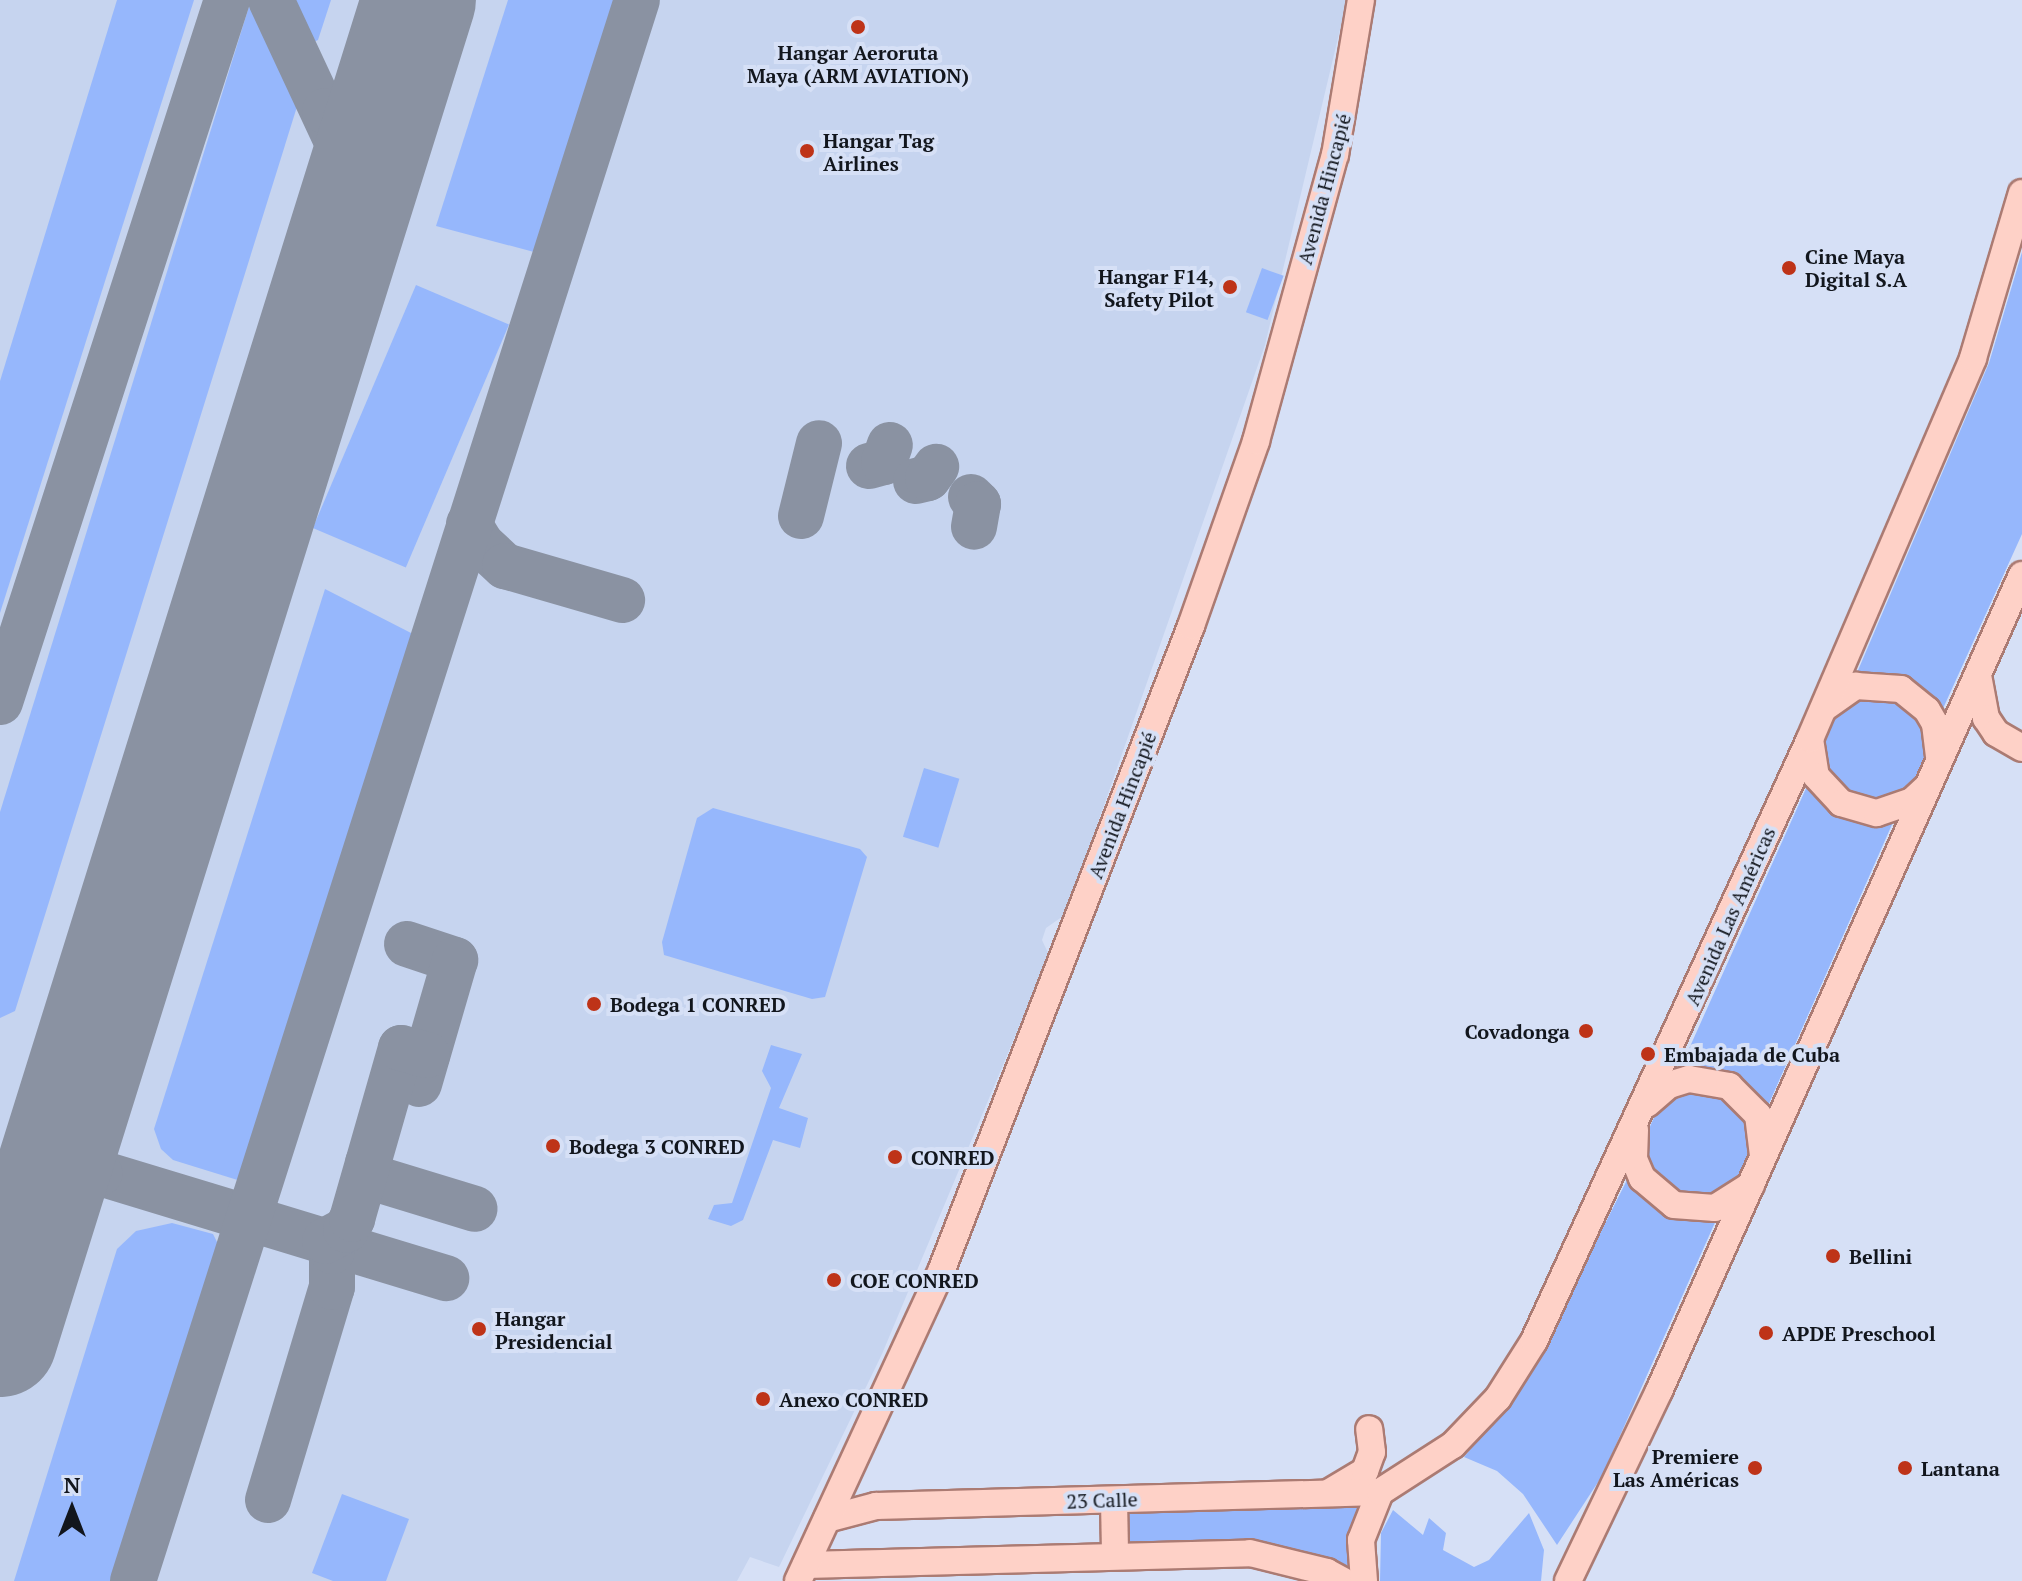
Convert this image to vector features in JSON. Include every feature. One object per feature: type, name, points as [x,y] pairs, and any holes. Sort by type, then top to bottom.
[{"type":"main road","name":"Avenida Hincapié","points":[[802,1573],[942,1269],[1191,626],[1256,441],[1335,155],[1361,0]]},
{"type":"main road","name":"Avenida Las Américas","points":[[1380,1492],[1453,1445],[1498,1398],[1534,1341],[1824,708],[1973,358],[2022,193]]},
{"type":"main road","points":[[1568,1581],[1751,1185],[2022,575]]},
{"type":"main road","points":[[1978,674],[1986,718],[1996,733],[2022,748]]},
{"type":"main road","points":[[1824,708],[1856,686],[1901,689],[1931,717],[1939,756]]},
{"type":"main road","points":[[1810,739],[1816,776],[1841,803],[1877,813],[1904,805],[1925,789]]},
{"type":"main road","points":[[1751,1185],[1715,1208],[1674,1205],[1649,1186],[1634,1159],[1641,1113],[1669,1085],[1689,1079],[1729,1086],[1758,1115],[1763,1158]]},
{"type":"main road","points":[[1325,1494],[1365,1471],[1372,1452],[1369,1429]]},
{"type":"main road","points":[[851,1466],[859,1490],[876,1506]]},
{"type":"main road","points":[[1364,1581],[1361,1540],[1380,1492]]},
{"type":"main road","name":"23 Calle","points":[[827,1519],[876,1506],[1380,1492]]},
{"type":"main road","points":[[1114,1500],[1115,1554]]},
{"type":"main road","points":[[802,1573],[1115,1554],[1250,1553],[1327,1572],[1343,1581]]},
{"type":"shaded area","points":[[0,0],[1347,0],[1265,345],[1066,914],[1046,928],[1042,940],[1049,955],[882,1354],[779,1567],[750,1557],[737,1581],[0,1581]]},
{"type":"shaded area","points":[[117,0],[194,0],[0,613],[0,381]]},
{"type":"shaded area","points":[[251,0],[300,97],[15,1011],[0,1018],[0,812]]},
{"type":"shaded area","points":[[290,0],[331,0],[318,40],[311,43]]},
{"type":"shaded area","points":[[508,0],[615,0],[534,252],[436,226]]},
{"type":"shaded area","points":[[2022,252],[2022,534],[1941,713],[1922,689],[1906,679],[1856,675],[1989,363]]},
{"type":"shaded area","points":[[1262,268],[1284,276],[1268,320],[1246,312]]},
{"type":"shaded area","points":[[416,285],[509,324],[406,567],[313,528]]},
{"type":"shaded area","points":[[325,589],[413,634],[244,1182],[173,1160],[161,1149],[154,1129]]},
{"type":"shaded area","points":[[1884,692],[1922,714],[1928,771],[1897,801],[1853,801],[1822,769],[1823,726],[1841,703]]},
{"type":"shaded area","points":[[924,768],[959,779],[938,848],[903,837]]},
{"type":"shaded area","points":[[1808,784],[1819,799],[1855,821],[1894,820],[1767,1108],[1732,1075],[1696,1067],[1679,1071]]},
{"type":"shaded area","points":[[713,808],[860,849],[867,857],[825,997],[812,999],[664,955],[662,942],[697,818]]},
{"type":"shaded area","points":[[771,1045],[802,1054],[779,1108],[808,1118],[800,1148],[773,1140],[743,1220],[731,1226],[708,1219],[714,1205],[732,1203],[771,1088],[762,1071]]},
{"type":"shaded area","points":[[1699,1092],[1719,1096],[1736,1107],[1747,1124],[1751,1144],[1747,1164],[1736,1181],[1719,1192],[1699,1196],[1679,1192],[1662,1181],[1651,1164],[1647,1144],[1651,1124],[1662,1107],[1679,1096]]},
{"type":"shaded area","points":[[1629,1176],[1649,1203],[1670,1215],[1717,1218],[1602,1476],[1557,1545],[1523,1494],[1497,1471],[1464,1457],[1504,1409],[1545,1343]]},
{"type":"shaded area","points":[[172,1223],[213,1234],[220,1248],[113,1581],[14,1581],[117,1249],[136,1231]]},
{"type":"shaded area","points":[[342,1494],[409,1519],[386,1581],[333,1581],[312,1573]]},
{"type":"shaded area","points":[[1362,1504],[1354,1524],[1351,1574],[1126,1544],[1125,1510]]},
{"type":"shaded area","points":[[1393,1510],[1423,1535],[1429,1518],[1446,1533],[1443,1550],[1474,1567],[1489,1560],[1529,1513],[1544,1550],[1541,1581],[1380,1581],[1381,1533]]},
{"type":"taxiway","points":[[0,702],[227,0]]},
{"type":"taxiway","points":[[271,0],[360,191]]},
{"type":"taxiway","points":[[415,13],[424,0]]},
{"type":"taxiway","points":[[133,1581],[637,0]]},
{"type":"taxiway","points":[[325,111],[348,125],[383,118]]},
{"type":"taxiway","points":[[801,516],[819,443]]},
{"type":"taxiway","points":[[869,466],[884,462],[890,445]]},
{"type":"taxiway","points":[[916,481],[928,478],[936,467]]},
{"type":"taxiway","points":[[971,497],[978,504],[974,527]]},
{"type":"taxiway","points":[[469,524],[481,544],[505,566],[622,600]]},
{"type":"taxiway","points":[[407,944],[455,960],[419,1084]]},
{"type":"taxiway","points":[[268,1500],[332,1287],[332,1251],[325,1241],[346,1230],[352,1219],[401,1048],[427,1055]]},
{"type":"taxiway","points":[[64,1138],[100,1173],[446,1278]]},
{"type":"taxiway","points":[[368,1163],[377,1179],[475,1209]]},
{"type":"taxiway","points":[[0,1190],[100,1173]]},
{"type":"taxiway","points":[[0,1194],[24,1213],[34,1232]]},
{"type":"runway","points":[[0,1340],[419,0]]},
{"type":"place","name":"Hangar Aeroruta Maya (ARM AVIATION)","points":[[858,27]]},
{"type":"place","name":"Hangar Tag Airlines","points":[[807,151]]},
{"type":"place","name":"Cine Maya Digital S.A","points":[[1789,268]]},
{"type":"place","name":"Hangar F14, Safety Pilot","points":[[1230,287]]},
{"type":"place","name":"Bodega 1 CONRED","points":[[594,1004]]},
{"type":"place","name":"Covadonga","points":[[1586,1031]]},
{"type":"place","name":"Embajada de Cuba","points":[[1648,1054]]},
{"type":"place","name":"Bodega 3 CONRED","points":[[553,1146]]},
{"type":"place","name":"CONRED","points":[[895,1157]]},
{"type":"place","name":"Bellini","points":[[1833,1256]]},
{"type":"place","name":"COE CONRED","points":[[834,1280]]},
{"type":"place","name":"Hangar Presidencial","points":[[479,1329]]},
{"type":"place","name":"APDE Preschool","points":[[1766,1333]]},
{"type":"place","name":"Anexo CONRED","points":[[763,1399]]},
{"type":"place","name":"Premiere Las Américas","points":[[1755,1468]]},
{"type":"place","name":"Lantana","points":[[1905,1468]]}]
